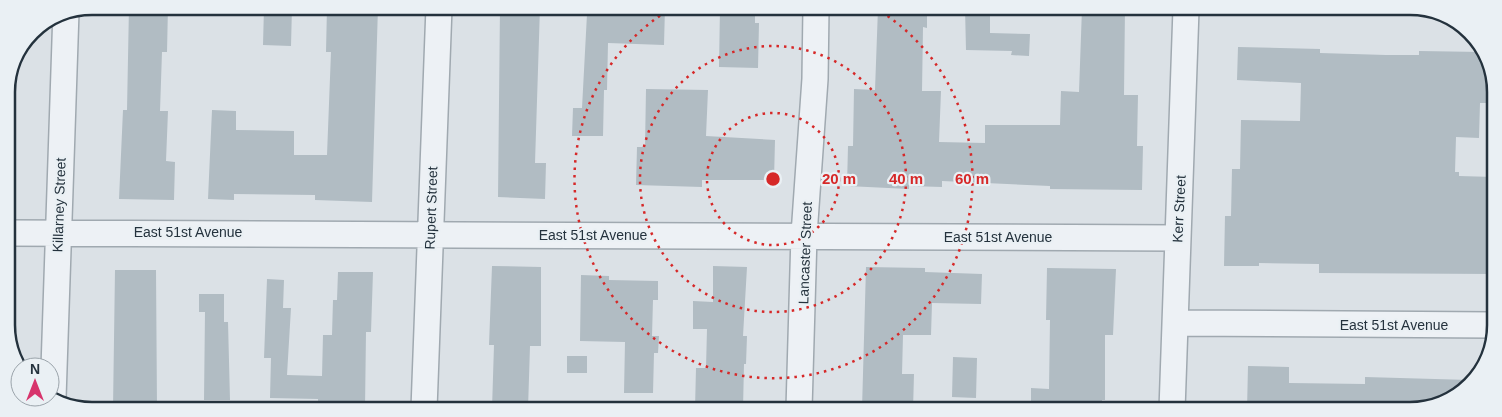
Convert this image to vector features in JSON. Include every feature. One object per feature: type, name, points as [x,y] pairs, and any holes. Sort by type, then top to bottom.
[{"type":"street","name":"Rupert Street","points":[[424,402],[439,15]]},
{"type":"street","name":"Lancaster Street","points":[[799,402],[804,235],[815,79],[816,15]]},
{"type":"street","name":"Kerr Street","points":[[1172,402],[1186,15]]},
{"type":"street","name":"Killarney Street","points":[[54,357],[66,20]]},
{"type":"street","name":"East 51st Avenue","points":[[15,233],[1178,238]]},
{"type":"street","name":"East 51st Avenue","points":[[1175,323],[1487,325]]},
{"type":"building","points":[[129,15],[168,15],[167,52],[162,52],[160,111],[168,111],[166,161],[175,162],[174,200],[119,199],[123,110],[127,110]]},
{"type":"building","points":[[264,15],[292,15],[291,46],[263,45]]},
{"type":"building","points":[[327,15],[378,15],[372,202],[315,200],[315,195],[234,194],[234,200],[208,199],[212,110],[236,111],[236,130],[294,131],[294,155],[327,155],[331,52],[326,52]]},
{"type":"building","points":[[500,15],[540,15],[535,163],[546,163],[545,199],[498,197]]},
{"type":"building","points":[[587,15],[665,15],[664,45],[608,43],[607,90],[604,90],[603,136],[572,136],[573,108],[582,108]]},
{"type":"building","points":[[720,15],[755,15],[755,23],[759,23],[758,68],[719,67]]},
{"type":"building","points":[[878,15],[927,15],[927,28],[923,27],[922,91],[941,91],[939,142],[985,143],[985,125],[1060,125],[1061,91],[1079,92],[1082,15],[1125,15],[1124,95],[1138,95],[1137,146],[1143,146],[1142,190],[1050,189],[1050,186],[942,181],[942,187],[909,186],[909,189],[847,186],[848,146],[853,146],[854,89],[875,90]]},
{"type":"building","points":[[965,15],[990,15],[990,33],[1030,34],[1029,56],[1011,55],[1012,51],[966,50]]},
{"type":"building","points":[[1238,47],[1320,49],[1320,53],[1386,55],[1419,55],[1419,51],[1476,52],[1486,77],[1487,103],[1480,103],[1479,138],[1456,137],[1455,172],[1459,172],[1459,176],[1487,177],[1487,274],[1319,273],[1319,264],[1259,263],[1259,266],[1224,266],[1225,216],[1231,216],[1232,169],[1240,169],[1241,120],[1300,121],[1301,83],[1237,80]]},
{"type":"building","points":[[646,89],[708,90],[706,136],[775,140],[774,180],[702,180],[702,187],[636,185],[637,147],[645,147]]},
{"type":"building","points":[[492,266],[541,267],[541,346],[530,346],[528,402],[492,402],[494,345],[489,345]]},
{"type":"building","points":[[713,266],[747,267],[743,336],[747,336],[743,402],[695,402],[696,368],[706,368],[707,329],[693,329],[693,301],[713,302]]},
{"type":"building","points":[[866,267],[925,268],[925,272],[982,274],[981,304],[932,303],[931,335],[903,335],[902,374],[914,374],[913,402],[862,402]]},
{"type":"building","points":[[1047,268],[1116,269],[1113,335],[1105,335],[1105,400],[1102,400],[1102,402],[1031,402],[1031,388],[1049,389],[1050,320],[1046,320]]},
{"type":"building","points":[[115,270],[156,270],[157,402],[113,402]]},
{"type":"building","points":[[338,272],[373,272],[371,332],[366,332],[365,402],[318,402],[318,399],[270,398],[271,358],[264,358],[267,279],[284,280],[283,308],[291,308],[287,375],[322,376],[323,335],[332,335],[333,300],[337,300]]},
{"type":"building","points":[[581,275],[609,276],[609,280],[658,281],[658,300],[653,300],[652,336],[659,336],[658,353],[654,353],[653,393],[624,393],[625,342],[580,341]]},
{"type":"building","points":[[199,294],[224,294],[224,322],[228,322],[230,400],[204,400],[205,312],[199,312]]},
{"type":"building","points":[[567,356],[587,356],[587,373],[567,373]]},
{"type":"building","points":[[953,357],[977,358],[976,398],[952,397]]},
{"type":"building","points":[[1248,366],[1289,367],[1289,383],[1365,384],[1365,377],[1464,380],[1444,394],[1425,401],[1247,402]]}]
